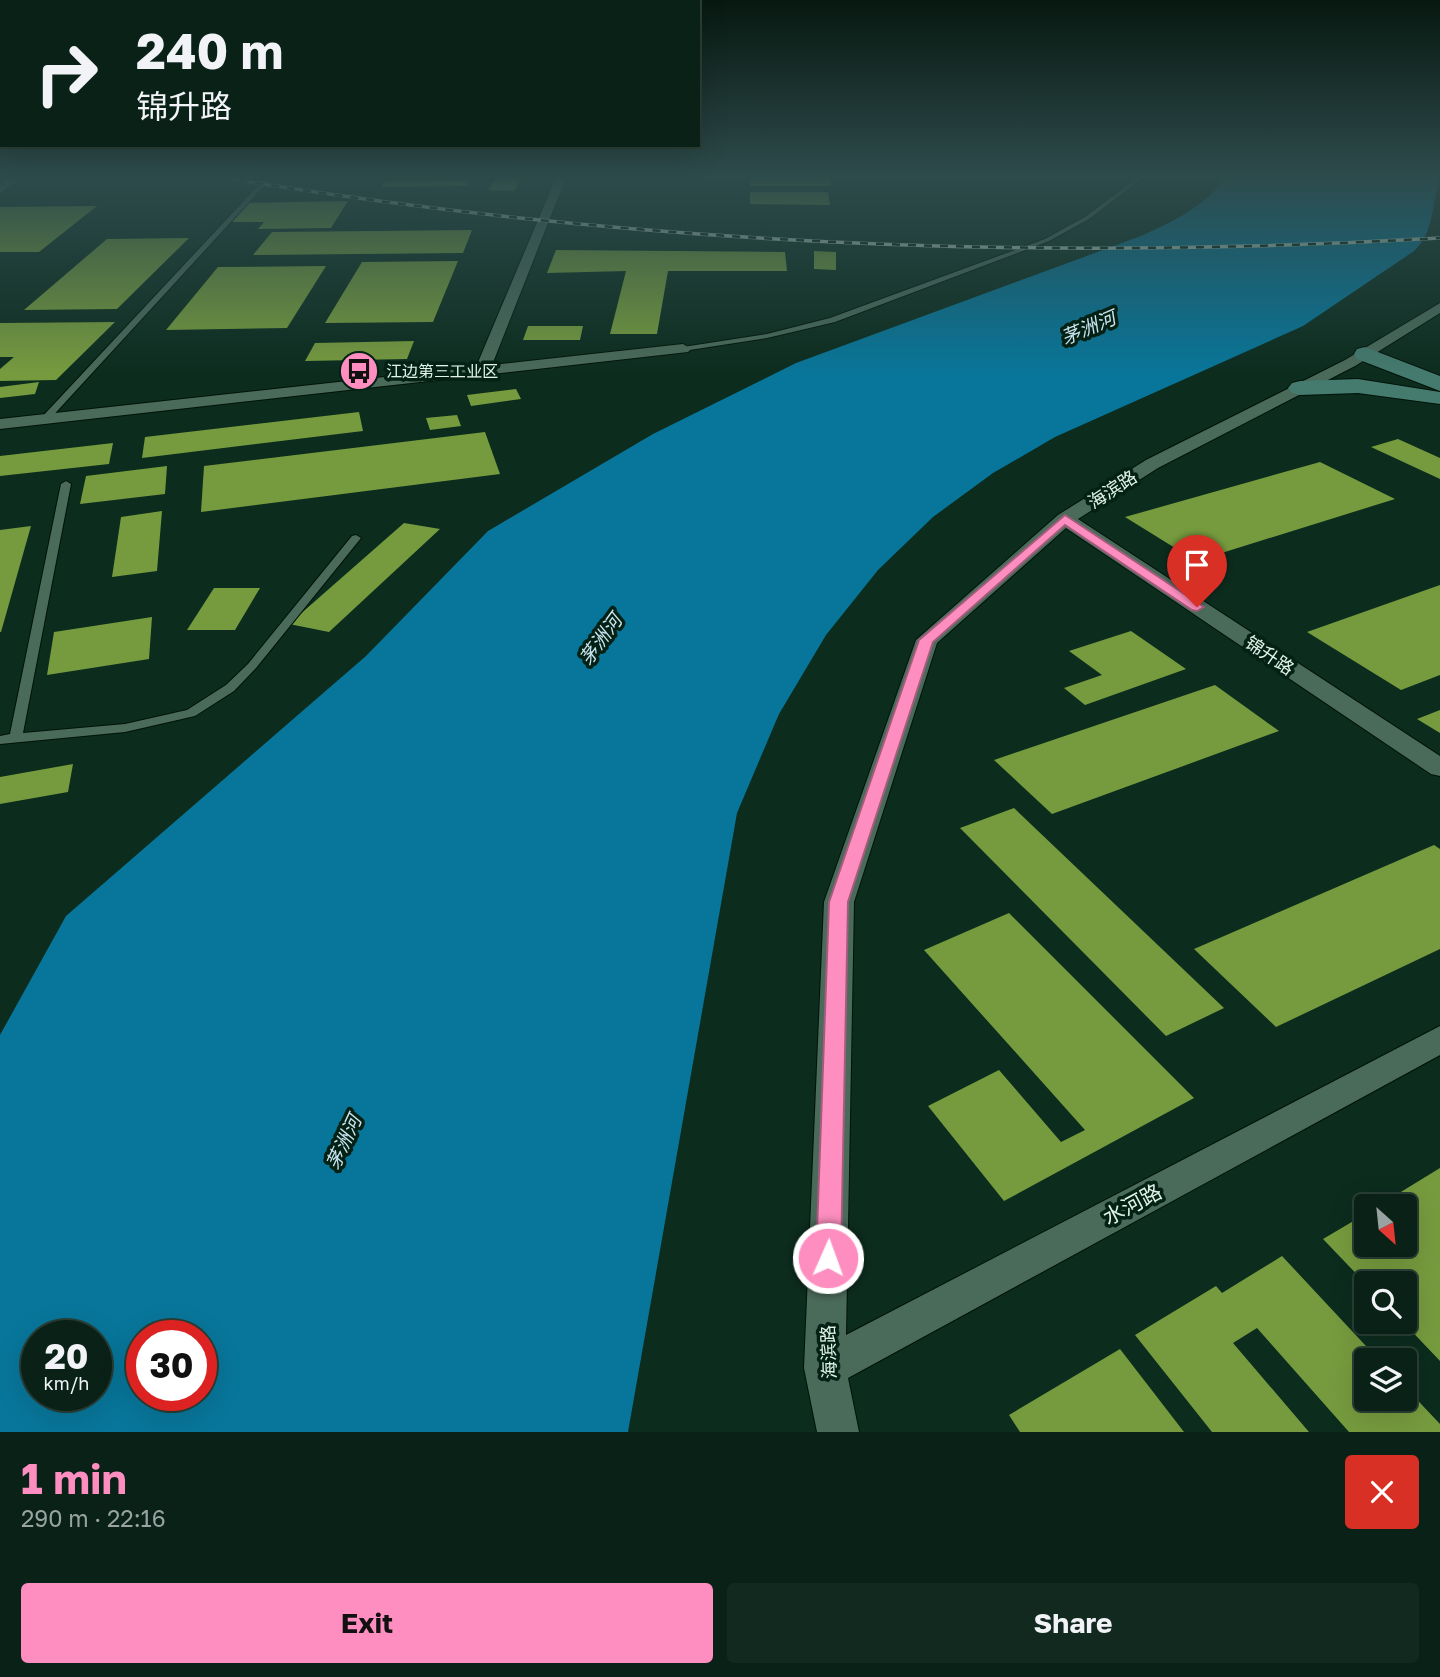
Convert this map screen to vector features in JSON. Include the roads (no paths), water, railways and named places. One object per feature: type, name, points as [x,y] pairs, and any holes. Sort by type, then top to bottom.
[{"type":"street","points":[[482,371],[535,242]]},
{"type":"street","name":"海滨路","points":[[838,1432],[825,1368],[839,902],[927,640],[1065,519],[1152,464],[1367,353],[1440,307]]},
{"type":"street","points":[[0,424],[683,349]]},
{"type":"street","points":[[1367,353],[1439,391]]},
{"type":"street","points":[[1367,353],[1439,391]]},
{"type":"street","points":[[1300,388],[1358,386],[1439,391]]},
{"type":"street","name":"锦升路","points":[[1065,519],[1440,768]]},
{"type":"street","name":"水河路","points":[[825,1368],[1440,1039]]},
{"type":"lane","points":[[45,419],[209,242]]},
{"type":"lane","points":[[683,349],[767,336],[832,320],[1042,242]]},
{"type":"lane","points":[[16,737],[66,484]]},
{"type":"lane","points":[[0,740],[125,728],[191,713],[230,688],[251,666],[356,538]]},
{"type":"water","name":"茅洲河","points":[[1125,242],[1422,242],[1414,251],[1303,326],[1055,437],[993,473],[933,517],[878,570],[826,635],[779,714],[737,813],[628,1432],[0,1432],[0,1035],[66,916],[366,656],[488,531],[653,434],[796,363]]},
{"type":"railway","points":[[843,242],[977,247],[1131,248],[1356,242]]},
{"type":"place","name":"江边第三工业区","points":[[359,371]]}]
